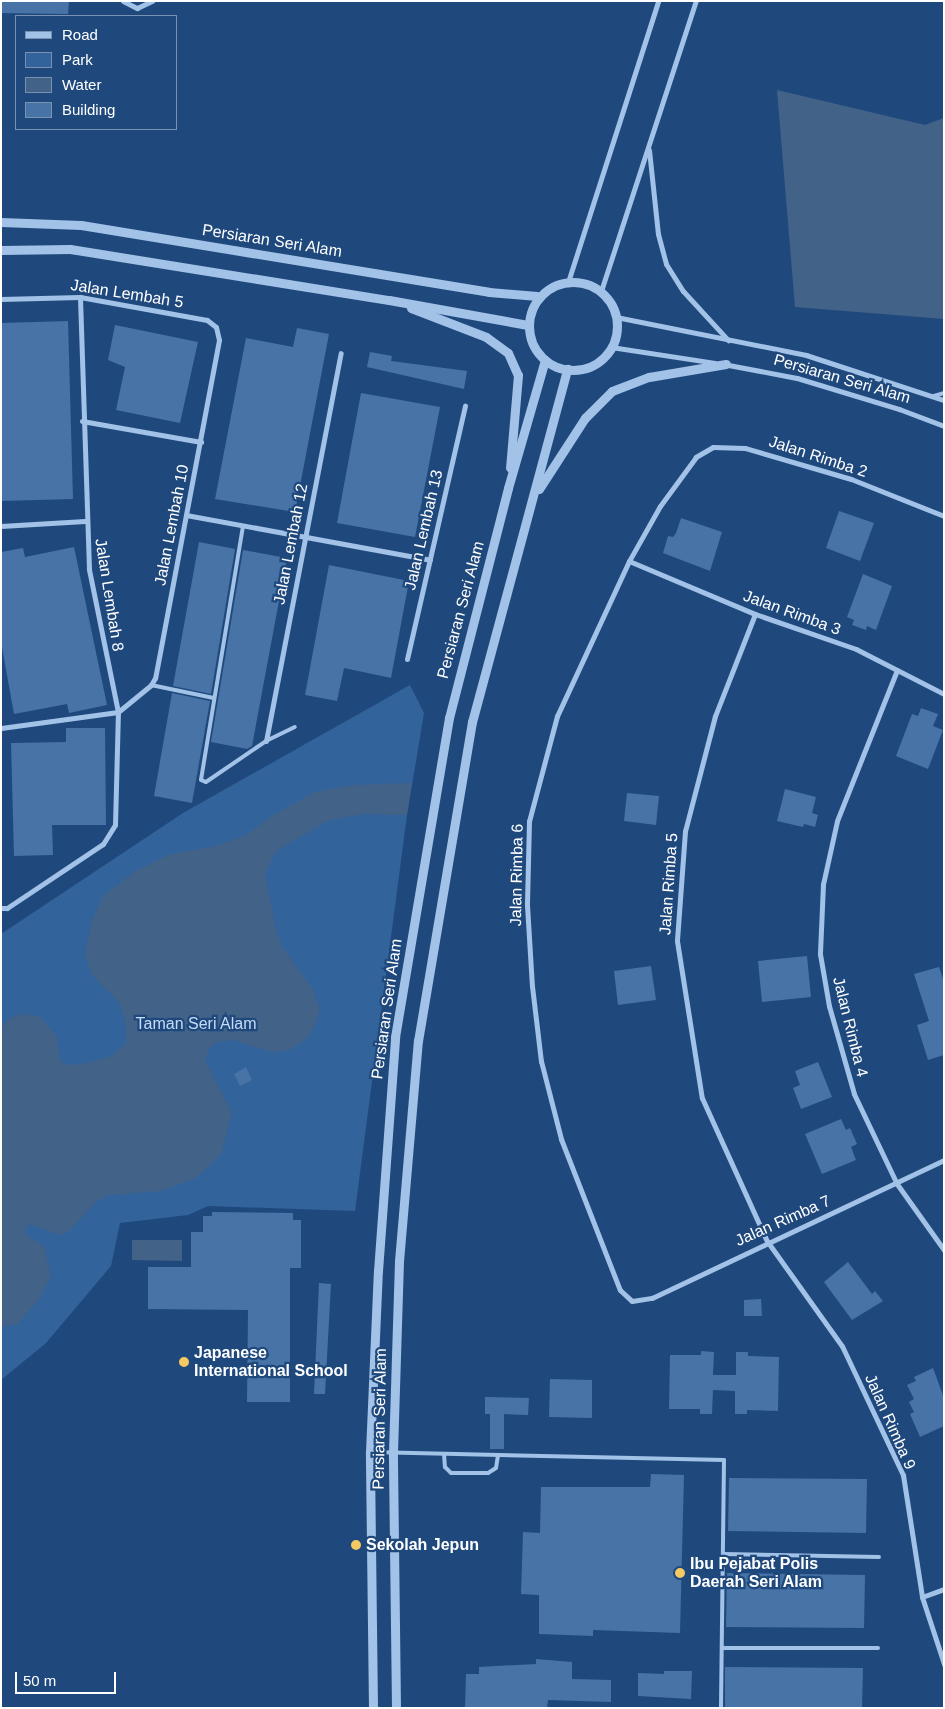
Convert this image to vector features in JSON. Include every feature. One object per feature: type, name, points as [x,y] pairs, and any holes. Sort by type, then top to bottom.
[{"type":"street","points":[[123,1],[136,8],[152,1]]},
{"type":"street","points":[[568,282],[658,1]]},
{"type":"street","points":[[601,291],[696,1]]},
{"type":"street","points":[[649,147],[658,234],[666,264],[683,291],[728,340]]},
{"type":"street","name":"Persiaran Seri Alam","points":[[1,222],[81,225],[489,292],[537,296]]},
{"type":"street","points":[[1,250],[70,249],[389,300],[528,325]]},
{"type":"street","points":[[568,282],[585,283],[601,291],[612,304],[616,317],[616,339],[611,347],[594,365],[578,370],[568,369],[546,360],[534,347],[528,325],[537,296],[568,282]]},
{"type":"street","name":"Jalan Lembah 5","points":[[1,299],[80,297],[207,320],[216,327]]},
{"type":"street","name":"Jalan Lembah 8","points":[[1,908],[15,902],[103,844],[115,826],[118,712],[89,569],[85,521],[80,297]]},
{"type":"street","points":[[389,300],[486,337],[508,353],[518,375],[508,488]]},
{"type":"street","name":"Persiaran Seri Alam","points":[[616,317],[806,355],[944,400]]},
{"type":"street","name":"Jalan Lembah 10","points":[[151,685],[156,678],[220,340],[216,327]]},
{"type":"street","name":"Persiaran Seri Alam","points":[[611,347],[726,364],[797,378],[899,409],[944,426]]},
{"type":"street","name":"Jalan Lembah 12","points":[[266,741],[341,353]]},
{"type":"street","name":"Persiaran Seri Alam","points":[[373,1708],[370,1452],[378,1272],[395,1037],[449,718],[508,488],[546,360]]},
{"type":"street","points":[[535,495],[585,418],[612,391],[649,377],[726,364]]},
{"type":"street","name":"Persiaran Seri Alam","points":[[396,1708],[393,1452],[399,1261],[418,1041],[472,722],[568,369]]},
{"type":"street","name":"Jalan Lembah 13","points":[[407,659],[465,406]]},
{"type":"street","points":[[82,421],[201,442]]},
{"type":"street","name":"Jalan Rimba 2","points":[[688,466],[705,450],[723,445],[734,446],[851,479],[944,516]]},
{"type":"street","name":"Jalan Rimba 6","points":[[632,1301],[620,1290],[561,1139],[541,1061],[532,986],[527,905],[529,821],[557,716],[629,560],[660,506],[688,466]]},
{"type":"street","points":[[186,515],[430,560]]},
{"type":"street","points":[[1,526],[85,521]]},
{"type":"street","name":"Jalan Rimba 3","points":[[629,560],[755,614],[856,649],[944,694]]},
{"type":"street","name":"Jalan Rimba 5","points":[[755,614],[714,716],[685,831],[677,941],[702,1098],[767,1241]]},
{"type":"street","name":"Jalan Rimba 4","points":[[897,670],[837,820],[823,884],[820,954],[829,1006],[854,1094],[897,1184],[944,1250]]},
{"type":"street","points":[[1,728],[118,712],[151,685]]},
{"type":"street","name":"Jalan Rimba 7","points":[[632,1301],[652,1298],[767,1241],[897,1184],[944,1160]]},
{"type":"street","name":"Jalan Rimba 9","points":[[767,1241],[842,1346],[903,1475],[922,1597],[944,1664]]},
{"type":"street","points":[[922,1597],[944,1588]]},
{"type":"lane","points":[[934,397],[944,393]]},
{"type":"lane","points":[[244,526],[201,780],[206,782],[266,741],[295,727]]},
{"type":"lane","points":[[151,685],[214,698]]},
{"type":"lane","points":[[370,1452],[724,1460],[721,1708]]},
{"type":"lane","points":[[444,1454],[444,1467],[451,1473],[488,1473],[496,1468],[498,1456]]},
{"type":"lane","points":[[723,1554],[879,1557]]},
{"type":"lane","points":[[722,1648],[878,1648]]},
{"type":"green space","name":"Taman Seri Alam","points":[[410,685],[424,713],[407,815],[355,1211],[208,1206],[188,1215],[120,1223],[111,1266],[46,1343],[1,1380],[1,934],[183,813]]},
{"type":"water","points":[[777,90],[925,125],[944,118],[944,319],[795,307]]},
{"type":"water","points":[[412,783],[407,815],[363,814],[329,820],[276,851],[265,873],[275,926],[282,947],[312,988],[320,1009],[315,1025],[306,1039],[289,1050],[272,1052],[232,1040],[217,1042],[209,1049],[205,1060],[232,1113],[221,1154],[196,1178],[161,1191],[109,1195],[97,1201],[69,1231],[60,1235],[30,1224],[24,1229],[26,1234],[44,1247],[51,1275],[40,1298],[17,1325],[1,1326],[1,1028],[10,1018],[22,1014],[39,1016],[56,1035],[61,1062],[68,1065],[88,1063],[112,1056],[126,1043],[126,1024],[119,1002],[92,975],[85,954],[92,921],[103,896],[133,873],[171,854],[216,846],[244,836],[275,814],[315,792],[355,785]]},
{"type":"water","points":[[132,1240],[182,1240],[182,1261],[132,1260]]},
{"type":"building","points":[[1,1],[69,1],[68,14],[1,13]]},
{"type":"building","points":[[68,321],[73,499],[1,501],[1,323]]},
{"type":"building","points":[[115,325],[198,342],[180,423],[116,410],[125,367],[108,360]]},
{"type":"building","points":[[297,328],[329,334],[295,512],[215,499],[246,338],[293,347]]},
{"type":"building","points":[[370,352],[392,356],[391,361],[467,371],[464,389],[367,367]]},
{"type":"building","points":[[361,393],[440,407],[415,537],[337,523]]},
{"type":"building","points":[[839,511],[874,523],[860,561],[826,548]]},
{"type":"building","points":[[681,518],[722,532],[710,571],[663,553],[668,536],[673,537],[676,533]]},
{"type":"building","points":[[199,542],[235,549],[211,694],[173,686]]},
{"type":"building","points":[[74,547],[107,705],[69,713],[67,704],[14,714],[1,642],[1,552],[23,548],[25,557]]},
{"type":"building","points":[[243,550],[287,558],[252,746],[247,749],[211,742]]},
{"type":"building","points":[[329,565],[409,581],[391,678],[344,668],[337,701],[305,695]]},
{"type":"building","points":[[863,574],[892,586],[876,630],[867,626],[866,630],[852,625],[854,620],[847,617]]},
{"type":"building","points":[[172,693],[210,701],[192,803],[154,796]]},
{"type":"building","points":[[921,708],[938,714],[933,726],[943,730],[928,769],[896,756],[912,714],[918,716]]},
{"type":"building","points":[[66,728],[105,728],[106,825],[52,825],[53,855],[14,856],[11,743],[66,742]]},
{"type":"building","points":[[785,789],[816,797],[812,813],[818,815],[815,827],[804,824],[803,827],[777,821]]},
{"type":"building","points":[[627,793],[659,796],[656,825],[624,821]]},
{"type":"building","points":[[807,956],[811,997],[762,1002],[758,961]]},
{"type":"building","points":[[651,966],[656,1000],[618,1005],[614,971]]},
{"type":"building","points":[[939,967],[944,982],[944,1055],[928,1060],[917,1025],[929,1021],[914,974]]},
{"type":"building","points":[[818,1062],[832,1097],[801,1109],[793,1088],[800,1085],[795,1071]]},
{"type":"building","points":[[246,1067],[252,1080],[240,1086],[234,1074]]},
{"type":"building","points":[[841,1119],[846,1130],[850,1128],[857,1144],[851,1147],[856,1160],[822,1174],[805,1134]]},
{"type":"building","points":[[212,1212],[293,1213],[293,1220],[301,1220],[301,1268],[290,1268],[290,1402],[247,1402],[248,1310],[148,1309],[148,1267],[191,1267],[191,1232],[203,1232],[203,1216],[212,1216]]},
{"type":"building","points":[[848,1262],[872,1294],[875,1291],[883,1301],[852,1320],[824,1282]]},
{"type":"building","points":[[319,1283],[331,1284],[325,1394],[314,1394]]},
{"type":"building","points":[[761,1299],[762,1316],[744,1316],[744,1300]]},
{"type":"building","points":[[701,1351],[714,1352],[713,1375],[736,1375],[736,1352],[748,1352],[748,1356],[779,1357],[778,1411],[747,1410],[747,1414],[735,1414],[735,1391],[713,1390],[712,1414],[700,1414],[700,1409],[669,1409],[670,1355],[701,1355]]},
{"type":"building","points":[[933,1368],[944,1398],[944,1426],[920,1437],[910,1414],[914,1412],[909,1402],[914,1399],[907,1385],[916,1381],[914,1377]]},
{"type":"building","points":[[550,1379],[592,1380],[592,1418],[549,1417]]},
{"type":"building","points":[[485,1397],[529,1398],[528,1415],[504,1414],[504,1449],[490,1449],[490,1414],[485,1414]]},
{"type":"building","points":[[651,1474],[684,1475],[680,1633],[593,1630],[593,1636],[539,1634],[539,1595],[521,1594],[523,1532],[540,1533],[541,1487],[650,1487]]},
{"type":"building","points":[[729,1478],[867,1479],[866,1533],[728,1531]]},
{"type":"building","points":[[727,1573],[865,1575],[864,1628],[726,1627]]},
{"type":"building","points":[[536,1659],[572,1662],[572,1679],[611,1680],[611,1702],[548,1700],[547,1708],[465,1708],[466,1674],[479,1674],[479,1667],[536,1664]]},
{"type":"building","points":[[725,1667],[863,1668],[862,1708],[725,1708]]},
{"type":"building","points":[[664,1671],[692,1671],[691,1699],[638,1696],[638,1673],[664,1674]]},
{"type":"place","name":"Japanese International School","points":[[184,1362]]},
{"type":"place","name":"Sekolah Jepun","points":[[356,1545]]},
{"type":"place","name":"Ibu Pejabat Polis Daerah Seri Alam","points":[[680,1573]]}]
